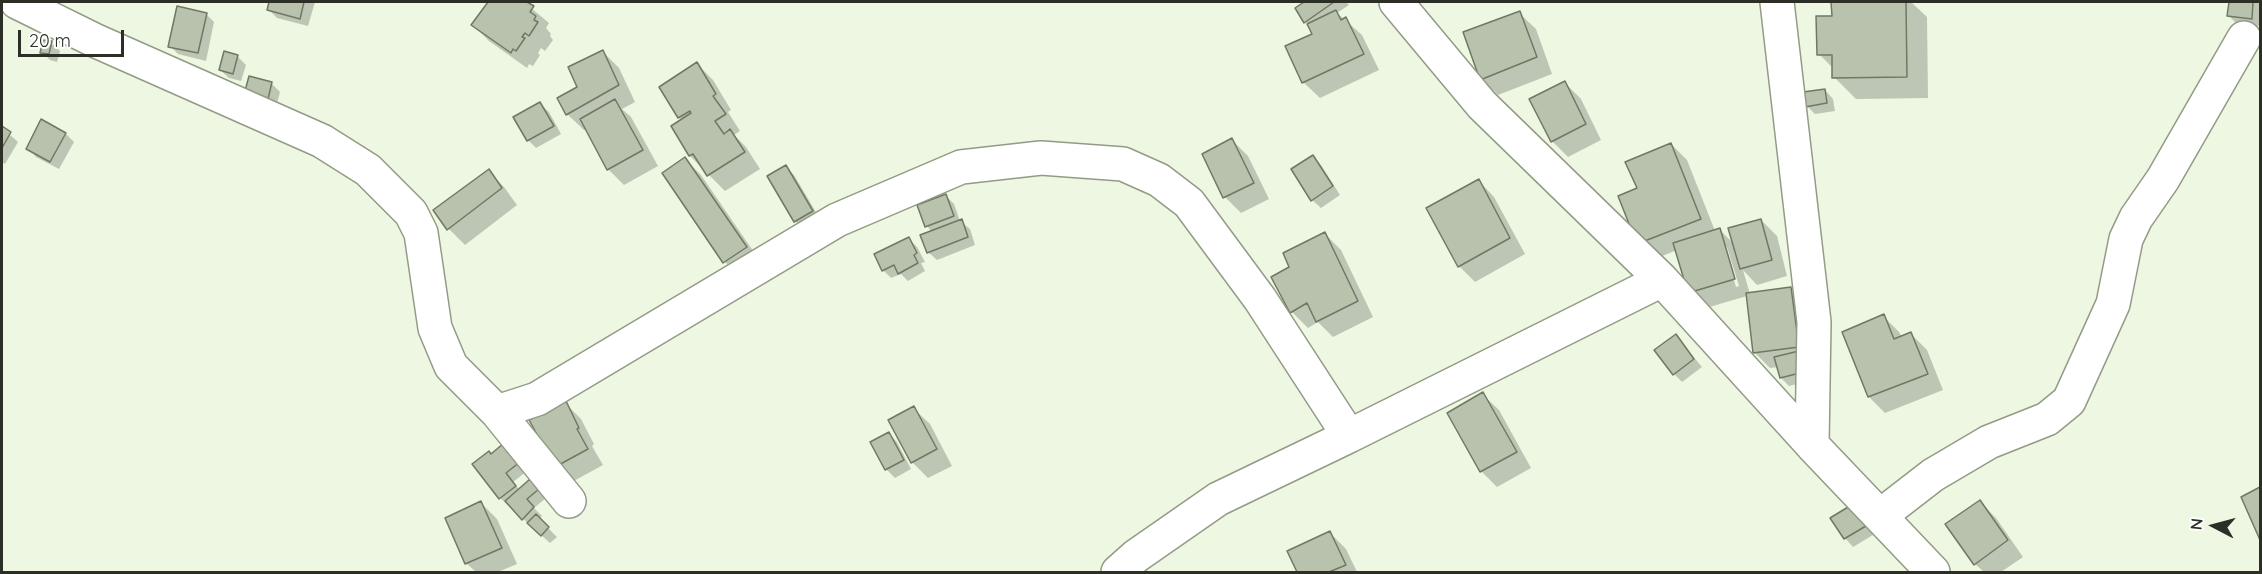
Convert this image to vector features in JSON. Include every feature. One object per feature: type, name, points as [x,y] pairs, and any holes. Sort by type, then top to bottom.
[{"type":"street","points":[[17,2],[94,40],[322,141],[368,170],[411,213],[421,233],[435,328],[451,366],[497,412],[569,501]]},
{"type":"street","points":[[1396,2],[1482,105],[1662,280],[1932,573]]},
{"type":"street","points":[[1777,2],[1814,322],[1812,445]]},
{"type":"street","points":[[1880,516],[1933,476],[1989,442],[2047,418],[2069,401],[2113,304],[2126,239],[2136,218],[2163,179],[2244,38]]},
{"type":"street","points":[[497,412],[537,399],[837,220],[961,167],[1041,158],[1123,164],[1159,180],[1189,203],[1260,299],[1349,436]]},
{"type":"street","points":[[1118,573],[1136,556],[1218,499],[1662,280]]},
{"type":"building","points":[[269,2],[304,2],[300,19],[267,10]]},
{"type":"building","points":[[488,2],[527,2],[534,6],[530,12],[536,16],[534,20],[538,22],[529,36],[525,33],[522,37],[525,38],[516,51],[513,49],[511,53],[471,25]]},
{"type":"building","points":[[1304,2],[1334,2],[1304,23],[1295,8]]},
{"type":"building","points":[[1831,2],[1906,2],[1907,77],[1832,78],[1832,55],[1817,55],[1816,16],[1832,16]]},
{"type":"building","points":[[2229,2],[2253,2],[2252,19],[2227,16]]},
{"type":"building","points":[[177,6],[207,13],[198,53],[168,47]]},
{"type":"building","points":[[1336,10],[1341,20],[1346,17],[1364,54],[1302,83],[1285,46],[1312,34],[1307,24]]},
{"type":"building","points":[[1520,11],[1537,57],[1480,80],[1463,32]]},
{"type":"building","points":[[43,40],[52,41],[49,54],[40,53]]},
{"type":"building","points":[[603,50],[619,85],[566,115],[557,98],[577,87],[568,67]]},
{"type":"building","points":[[224,51],[238,55],[233,74],[219,70]]},
{"type":"building","points":[[697,62],[716,94],[713,96],[726,114],[715,121],[724,134],[730,129],[745,152],[707,176],[693,154],[689,156],[671,126],[691,113],[690,111],[678,118],[659,87]]},
{"type":"building","points":[[249,76],[272,82],[265,112],[241,106]]},
{"type":"building","points":[[1565,81],[1586,124],[1551,142],[1529,99]]},
{"type":"building","points":[[1825,89],[1827,103],[1805,107],[1803,92]]},
{"type":"building","points":[[615,99],[643,150],[607,170],[580,119]]},
{"type":"building","points":[[540,102],[554,126],[527,141],[513,117]]},
{"type":"building","points":[[41,119],[66,133],[50,162],[26,149]]},
{"type":"building","points":[[2,126],[11,132],[2,148]]},
{"type":"building","points":[[1232,138],[1254,183],[1223,198],[1202,154]]},
{"type":"building","points":[[1671,143],[1701,219],[1637,244],[1618,196],[1637,188],[1625,162]]},
{"type":"building","points":[[1313,155],[1333,186],[1311,201],[1291,169]]},
{"type":"building","points":[[685,157],[747,247],[723,263],[662,173]]},
{"type":"building","points":[[786,165],[813,211],[794,222],[767,176]]},
{"type":"building","points":[[489,169],[502,188],[447,230],[433,210]]},
{"type":"building","points":[[1479,179],[1510,238],[1458,267],[1426,208]]},
{"type":"building","points":[[946,194],[954,216],[925,227],[917,205]]},
{"type":"building","points":[[962,219],[968,237],[927,253],[920,235]]},
{"type":"building","points":[[1761,219],[1772,260],[1740,269],[1728,228]]},
{"type":"building","points":[[1720,228],[1735,279],[1688,293],[1673,243]]},
{"type":"building","points":[[1325,232],[1358,301],[1316,322],[1307,303],[1290,313],[1271,277],[1289,267],[1283,253]]},
{"type":"building","points":[[909,237],[917,253],[914,255],[918,263],[898,274],[894,265],[882,271],[874,254]]},
{"type":"building","points":[[1791,287],[1799,347],[1753,353],[1746,293]]},
{"type":"building","points":[[1884,314],[1894,339],[1911,332],[1928,374],[1868,397],[1842,332]]},
{"type":"building","points":[[1676,334],[1694,359],[1673,375],[1654,350]]},
{"type":"building","points":[[1803,350],[1808,371],[1780,378],[1774,357]]},
{"type":"building","points":[[1483,392],[1517,452],[1480,472],[1447,413]]},
{"type":"building","points":[[566,401],[588,449],[555,467],[529,420]]},
{"type":"building","points":[[914,406],[937,449],[911,463],[888,420]]},
{"type":"building","points":[[889,432],[904,460],[885,470],[870,442]]},
{"type":"building","points":[[504,443],[520,462],[506,473],[516,486],[499,499],[472,464],[489,451],[491,454]]},
{"type":"building","points":[[530,479],[539,489],[527,499],[534,507],[522,520],[505,501]]},
{"type":"building","points":[[2260,487],[2260,540],[2241,497]]},
{"type":"building","points":[[1980,500],[2008,540],[1974,565],[1945,524]]},
{"type":"building","points":[[481,501],[502,548],[465,564],[445,518]]},
{"type":"building","points":[[1858,501],[1871,523],[1844,539],[1830,518]]},
{"type":"building","points":[[536,514],[549,527],[541,536],[527,523]]},
{"type":"building","points":[[1330,531],[1346,565],[1329,572],[1297,572],[1287,551]]}]
